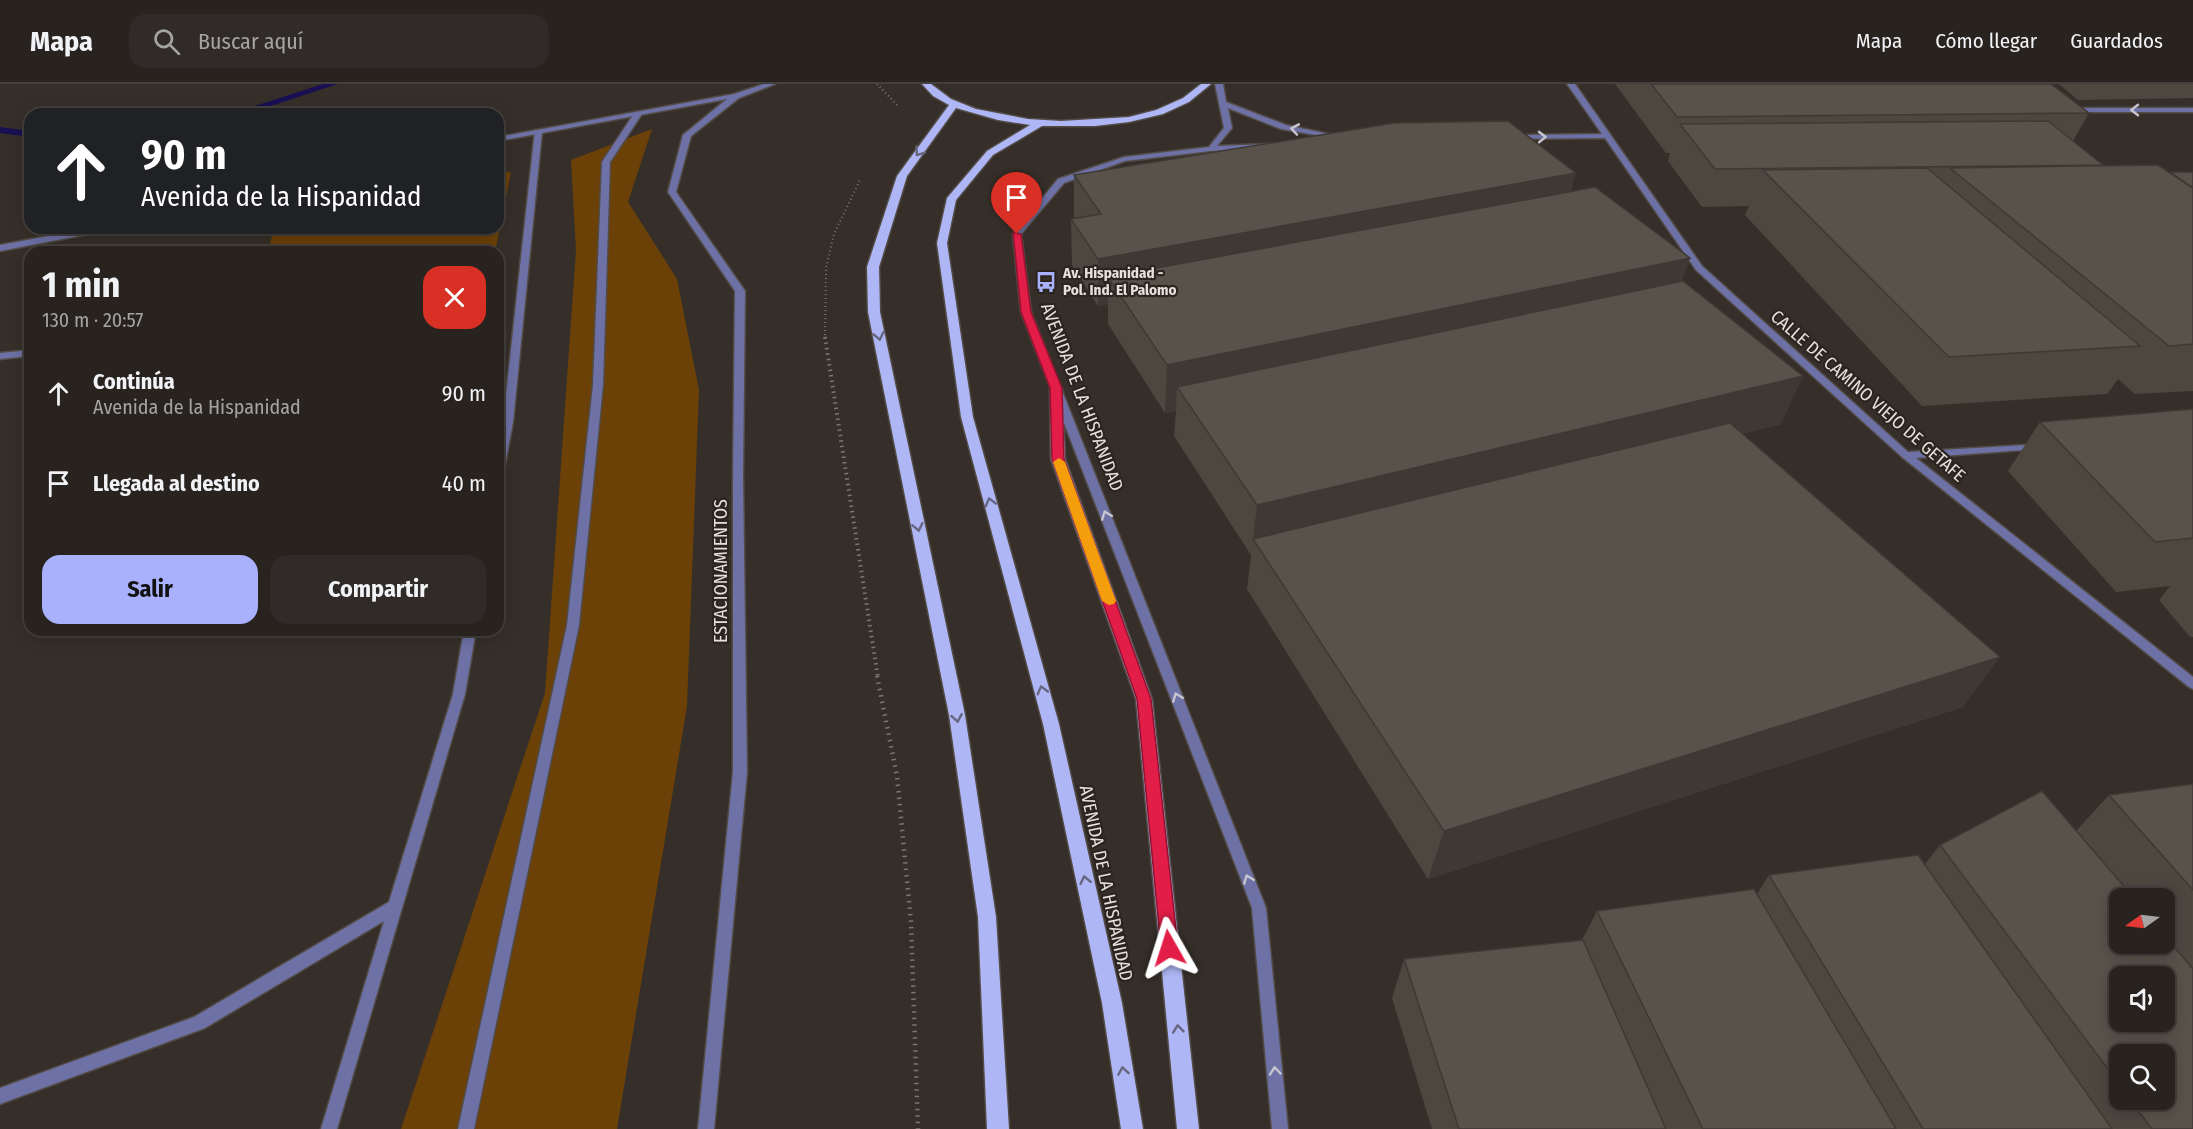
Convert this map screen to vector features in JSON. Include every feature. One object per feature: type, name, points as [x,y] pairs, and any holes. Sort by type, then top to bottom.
[{"type":"main road","points":[[926,84],[930,90],[954,105],[992,117],[1038,124],[1100,123],[1156,112],[1186,100],[1207,84]]},
{"type":"main road","points":[[954,105],[902,176],[873,267],[874,312],[957,716],[987,917],[998,1129]]},
{"type":"main road","name":"AVENIDA DE LA HISPANIDAD","points":[[1038,124],[990,153],[951,200],[942,243],[967,417],[1051,724],[1112,1003],[1132,1129]]},
{"type":"main road","points":[[1056,388],[1058,459],[1144,699],[1188,1129]]},
{"type":"street","name":"ESTACIONAMIENTOS","points":[[706,1129],[740,772],[738,488],[740,291],[672,192],[687,135],[736,96],[771,84]]},
{"type":"street","points":[[1211,149],[1228,128],[1219,84]]},
{"type":"street","name":"CALLE DE CAMINO VIEJO DE GETAFE","points":[[1571,84],[1699,268],[1906,455],[2193,684]]},
{"type":"street","points":[[504,139],[736,96]]},
{"type":"street","points":[[1224,104],[1284,127],[1352,140],[1322,143]]},
{"type":"street","points":[[2054,111],[2193,110]]},
{"type":"street","points":[[466,1129],[573,625],[598,385],[606,162],[638,114]]},
{"type":"street","points":[[504,444],[538,132]]},
{"type":"street","points":[[1507,137],[1608,136]]},
{"type":"street","name":"AVENIDA DE LA HISPANIDAD","points":[[1278,145],[1211,149],[1124,159],[1061,181],[1017,234],[1026,312],[1259,908],[1280,1129]]},
{"type":"street","points":[[0,248],[73,234]]},
{"type":"street","points":[[0,356],[24,353]]},
{"type":"street","points":[[504,419],[508,422]]},
{"type":"street","points":[[1906,455],[2046,446]]},
{"type":"street","points":[[329,1129],[459,694],[469,636]]},
{"type":"street","points":[[0,1096],[199,1023],[394,907]]},
{"type":"path","points":[[877,84],[899,108],[901,114]]},
{"type":"path","points":[[862,177],[848,203],[831,246],[826,268],[824,332],[874,660],[897,776],[911,922],[918,1129]]},
{"type":"shaded area","points":[[652,129],[628,202],[677,279],[699,390],[687,706],[617,1129],[401,1129],[545,693],[576,250],[571,160]]},
{"type":"shaded area","points":[[511,172],[504,207],[504,173]]},
{"type":"shaded area","points":[[273,234],[499,234],[496,246],[269,246]]},
{"type":"building","points":[[1651,84],[2051,84],[2089,113],[1677,117]]},
{"type":"building","points":[[1508,121],[1576,173],[1098,259],[1071,219],[1101,214],[1074,175],[1394,123]]},
{"type":"building","points":[[2048,121],[2103,165],[1715,169],[1680,124]]},
{"type":"building","points":[[2158,165],[2193,188],[2193,344],[2169,346],[1950,168]]},
{"type":"building","points":[[1927,168],[2140,346],[1949,357],[1763,170]]},
{"type":"building","points":[[2170,172],[2193,172],[2193,188]]},
{"type":"building","points":[[1595,187],[1690,258],[1167,365],[1108,277]]},
{"type":"building","points":[[1683,281],[1803,376],[1257,505],[1177,387]]},
{"type":"building","points":[[2193,409],[2193,538],[2155,542],[2040,422]]},
{"type":"building","points":[[1730,423],[2000,657],[1444,831],[1253,539]]},
{"type":"building","points":[[2193,784],[2193,890],[2109,795]]},
{"type":"building","points":[[2042,791],[2125,888],[2109,888],[2109,954],[2175,954],[2175,948],[2193,969],[2193,1129],[2152,1129],[2138,1110],[2175,1110],[2175,1044],[2109,1044],[2109,1070],[1940,845]]},
{"type":"building","points":[[1918,855],[2112,1129],[1923,1129],[1769,875]]},
{"type":"building","points":[[1754,889],[1896,1129],[1703,1129],[1597,911]]},
{"type":"building","points":[[1583,940],[1666,1129],[1459,1129],[1404,959]]},
{"type":"waterway","points":[[255,108],[333,84]]},
{"type":"waterway","points":[[0,130],[24,133]]},
{"type":"slow traffic","points":[[1059,462],[1109,601]]},
{"type":"place","name":"Av. Hispanidad - Pol. Ind. El Palomo","points":[[1046,282]]},
{"type":"route","points":[[1017,234],[1026,312],[1056,388],[1058,459],[1144,699],[1169,948]]}]
